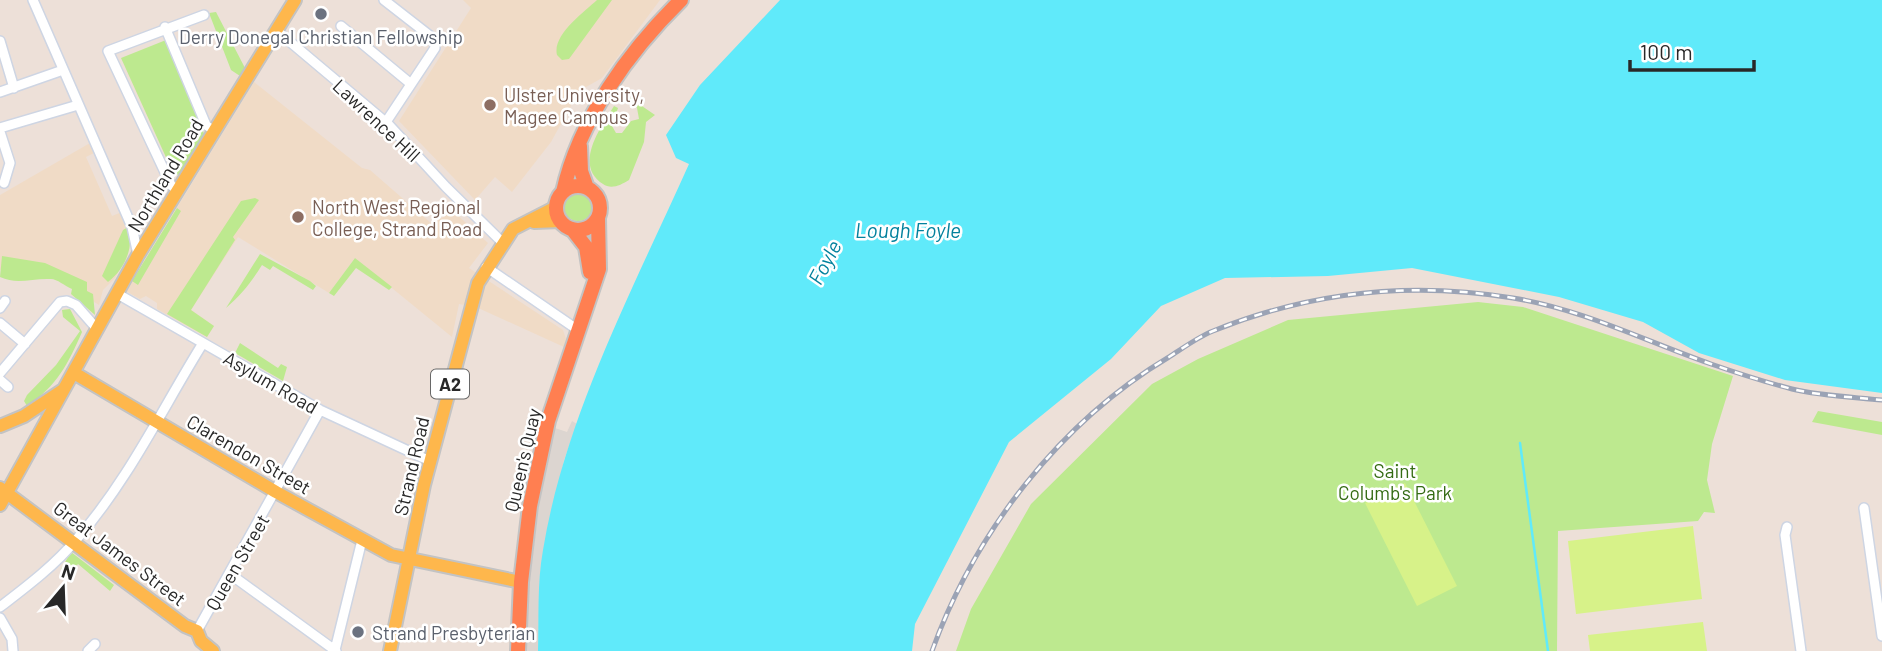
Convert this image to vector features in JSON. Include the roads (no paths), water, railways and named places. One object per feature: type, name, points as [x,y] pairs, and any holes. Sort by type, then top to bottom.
[{"type":"highway","points":[[563,219],[563,192],[579,141],[605,96],[650,34],[681,0]]},
{"type":"highway","points":[[579,141],[581,171],[587,188],[599,202],[598,218]]},
{"type":"highway","points":[[563,192],[575,186],[587,188]]},
{"type":"highway","name":"A2","points":[[563,219],[587,228],[598,218]]},
{"type":"highway","name":"Queen's Quay","points":[[518,651],[521,582],[530,506],[548,421],[599,269],[598,218]]},
{"type":"highway","name":"Queen's Quay","points":[[563,219],[586,247],[593,283]]},
{"type":"main road","name":"Northland Road","points":[[0,505],[4,490],[74,373],[138,255],[295,0]]},
{"type":"main road","name":"Strand Road","points":[[390,651],[430,461],[472,298],[486,267],[513,229],[523,223],[563,219]]},
{"type":"main road","name":"Clarendon Street","points":[[74,373],[362,540],[409,560],[521,582]]},
{"type":"main road","points":[[0,426],[24,416],[66,387]]},
{"type":"main road","name":"Great James Street","points":[[4,490],[185,626],[197,631],[201,641],[213,651]]},
{"type":"street","points":[[34,0],[132,227],[138,255]]},
{"type":"street","points":[[384,0],[434,40],[435,48],[386,122]]},
{"type":"street","points":[[178,191],[171,185],[108,51],[162,33],[165,27],[204,15]]},
{"type":"street","points":[[341,26],[411,84]]},
{"type":"street","points":[[165,27],[206,125],[214,131]]},
{"type":"street","name":"Lawrence Hill","points":[[276,30],[386,122],[504,244]]},
{"type":"street","points":[[0,41],[14,88]]},
{"type":"street","points":[[0,92],[63,70]]},
{"type":"street","points":[[4,183],[10,163],[0,130],[78,105]]},
{"type":"street","points":[[486,267],[578,330]]},
{"type":"street","name":"Asylum Road","points":[[116,293],[320,410],[430,461]]},
{"type":"street","points":[[0,373],[60,302],[67,300],[76,306],[98,330]]},
{"type":"street","points":[[0,323],[25,344]]},
{"type":"street","points":[[0,607],[74,543],[120,484],[203,343]]},
{"type":"street","name":"Queen Street","points":[[197,631],[320,410]]},
{"type":"street","points":[[1864,508],[1882,636]]},
{"type":"street","points":[[1787,527],[1785,536],[1801,651]]},
{"type":"street","points":[[230,574],[336,650],[362,540]]},
{"type":"street","points":[[0,618],[12,639],[13,651]]},
{"type":"water","name":"Lough Foyle","points":[[780,0],[1882,0],[1882,393],[1785,380],[1699,353],[1643,322],[1559,297],[1412,268],[1328,276],[1225,278],[1161,306],[1111,359],[1009,442],[915,624],[912,651],[538,651],[541,562],[553,500],[567,450],[584,401],[624,305],[689,164],[676,158],[666,135],[700,85]]},
{"type":"waterway","points":[[1520,443],[1548,651]]},
{"type":"railway","points":[[932,651],[950,607],[997,523],[1057,447],[1129,383],[1202,336],[1286,307],[1323,299],[1398,291],[1436,290],[1513,298],[1589,318],[1711,364],[1782,386],[1814,393],[1882,400]]},
{"type":"place","name":"Derry Donegal Christian Fellowship","points":[[321,14]]},
{"type":"place","name":"Ulster University, Magee Campus","points":[[490,105]]},
{"type":"place","name":"North West Regional College, Strand Road","points":[[298,217]]},
{"type":"place","name":"Strand Presbyterian","points":[[358,632]]},
{"type":"water label","name":"Foyle","points":[[824,262]]},
{"type":"park label","name":"Saint Columb's Park","points":[[1395,481]]}]
